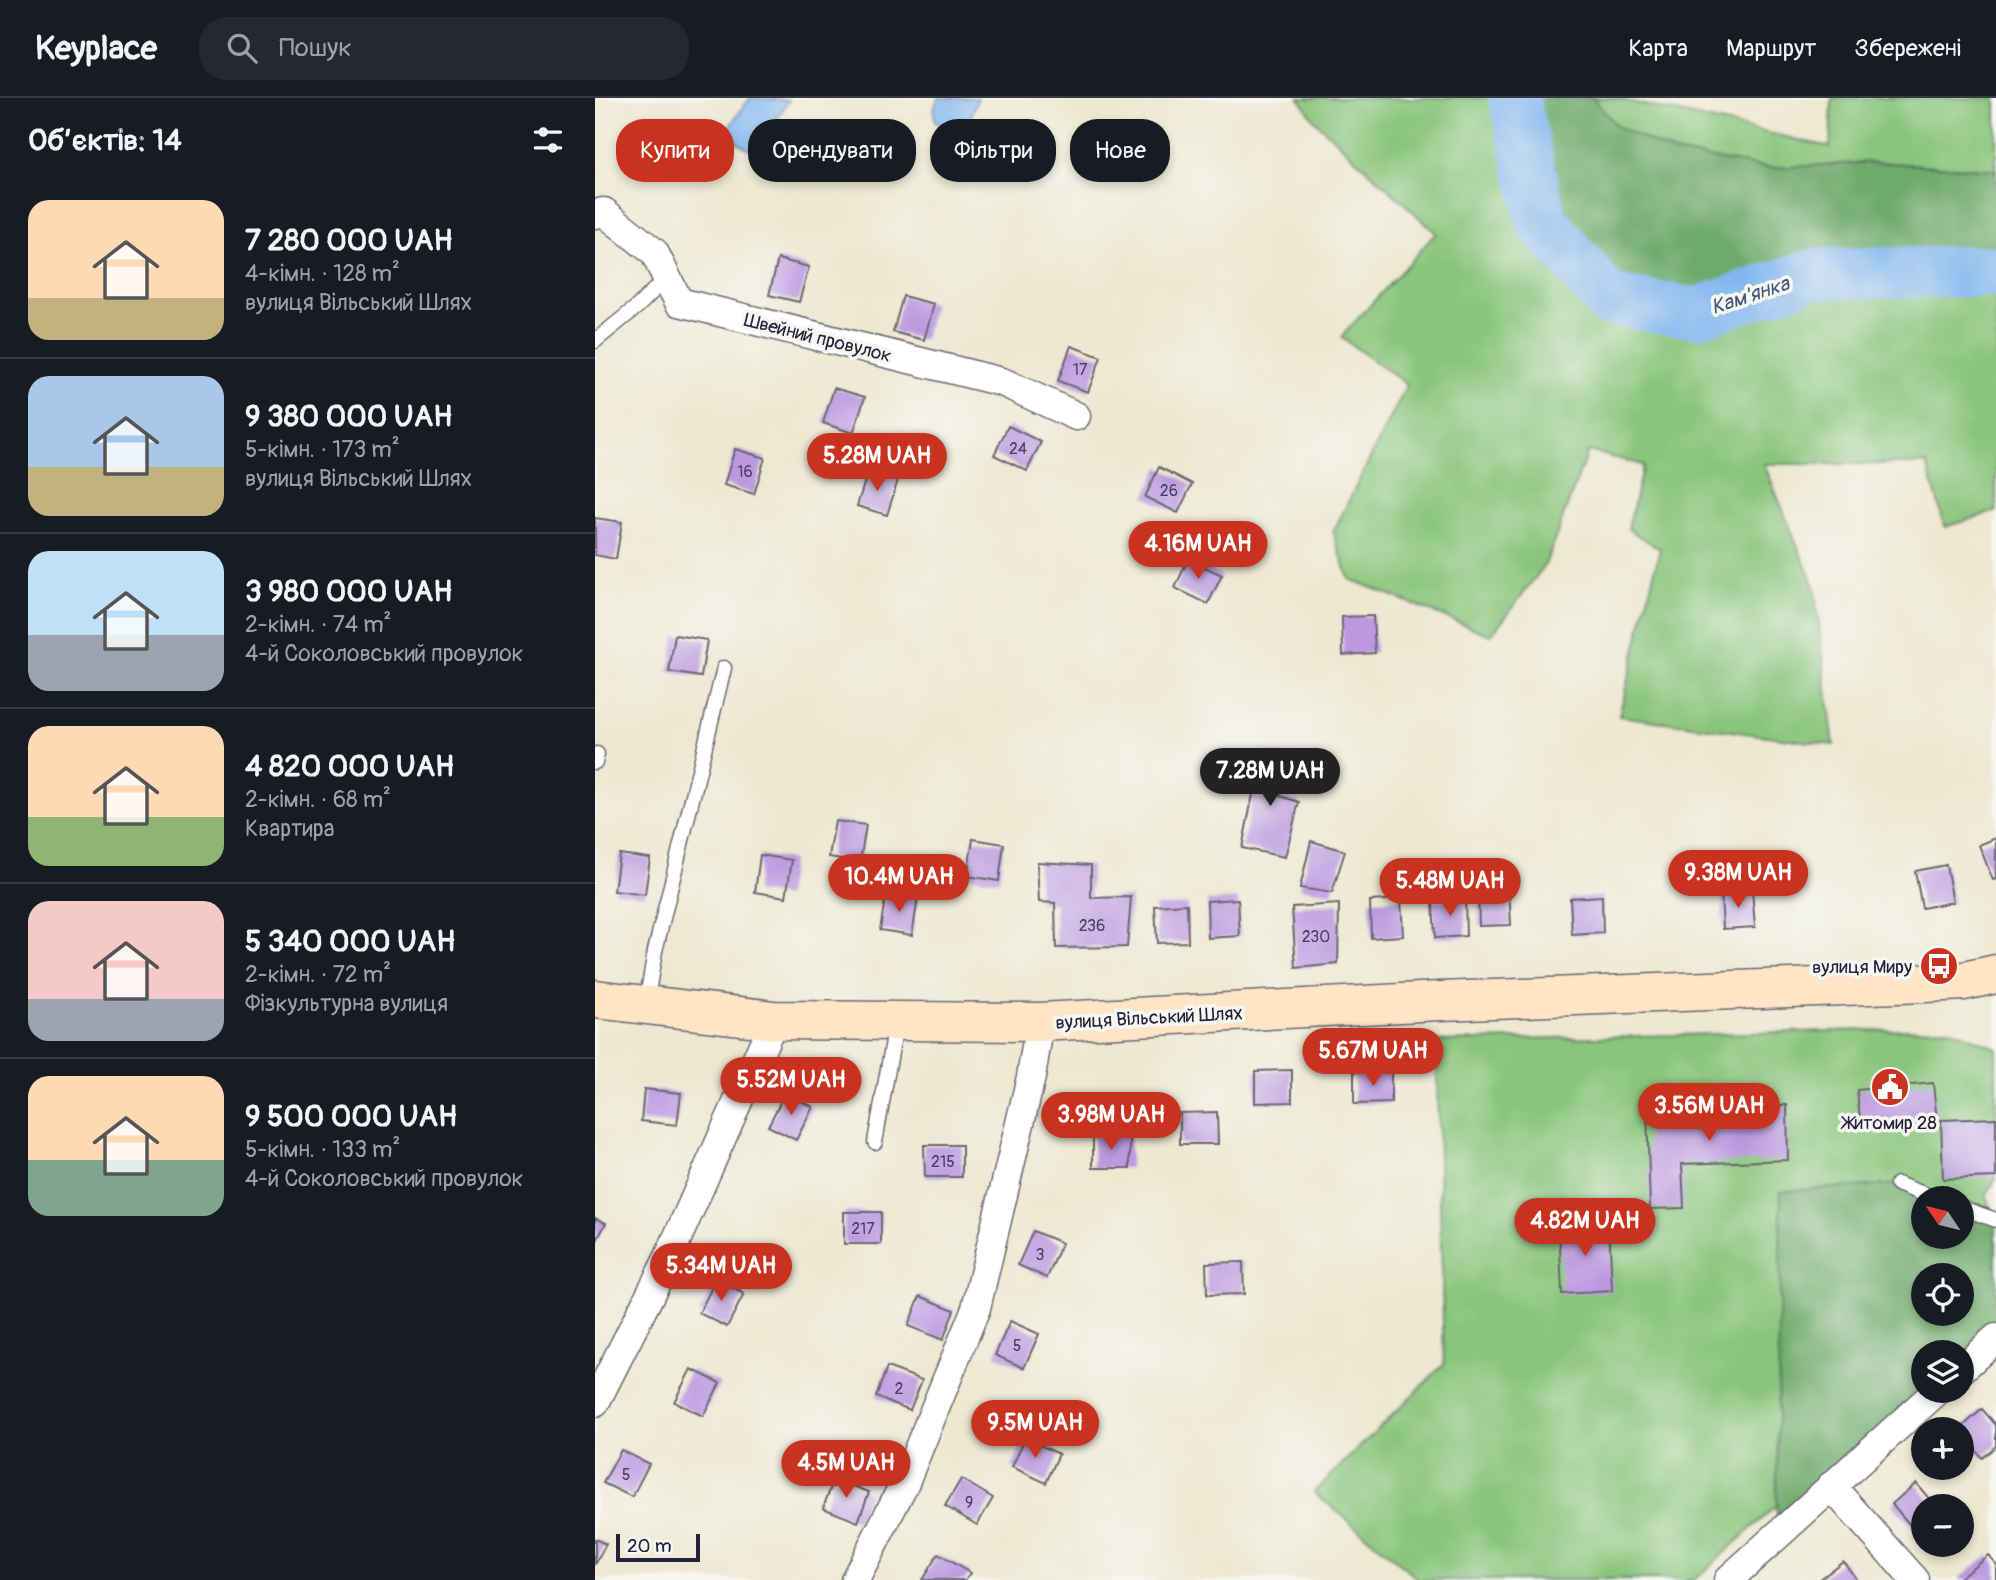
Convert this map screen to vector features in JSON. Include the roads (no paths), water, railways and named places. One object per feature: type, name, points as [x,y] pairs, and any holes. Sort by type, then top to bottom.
[{"type":"street","name":"Швейний провулок","points":[[595,214],[604,212],[654,252],[679,302],[1002,382],[1076,416]]},
{"type":"street","name":"вулиця Вільський Шлях","points":[[595,999],[774,1020],[896,1024],[1040,1023],[1440,1001],[1924,983],[1993,977]]},
{"type":"street","points":[[595,1403],[668,1259],[774,1020]]},
{"type":"street","points":[[855,1580],[905,1482],[977,1308],[1031,1077],[1040,1023]]},
{"type":"street","points":[[1974,1358],[1996,1338]]},
{"type":"street","points":[[1728,1580],[1924,1403]]},
{"type":"street","points":[[1831,1486],[1915,1580]]},
{"type":"lane","points":[[595,341],[638,306],[667,277]]},
{"type":"lane","points":[[645,1005],[655,951],[724,668]]},
{"type":"lane","points":[[875,1142],[896,1024]]},
{"type":"lane","points":[[1897,1184],[1911,1189]]},
{"type":"lane","points":[[1974,1212],[1996,1220]]},
{"type":"water","points":[[750,98],[789,100],[777,119],[748,119],[748,149],[734,140],[734,120]]},
{"type":"water","points":[[938,98],[978,98],[970,119],[935,119],[934,109]]},
{"type":"waterway","name":"Кам'янка","points":[[1514,98],[1542,221],[1608,300],[1696,313],[1814,274],[1996,271]]},
{"type":"place","name":"вулиця Миру","points":[[1939,966]]},
{"type":"place","name":"Житомир 28","points":[[1890,1087]]}]
